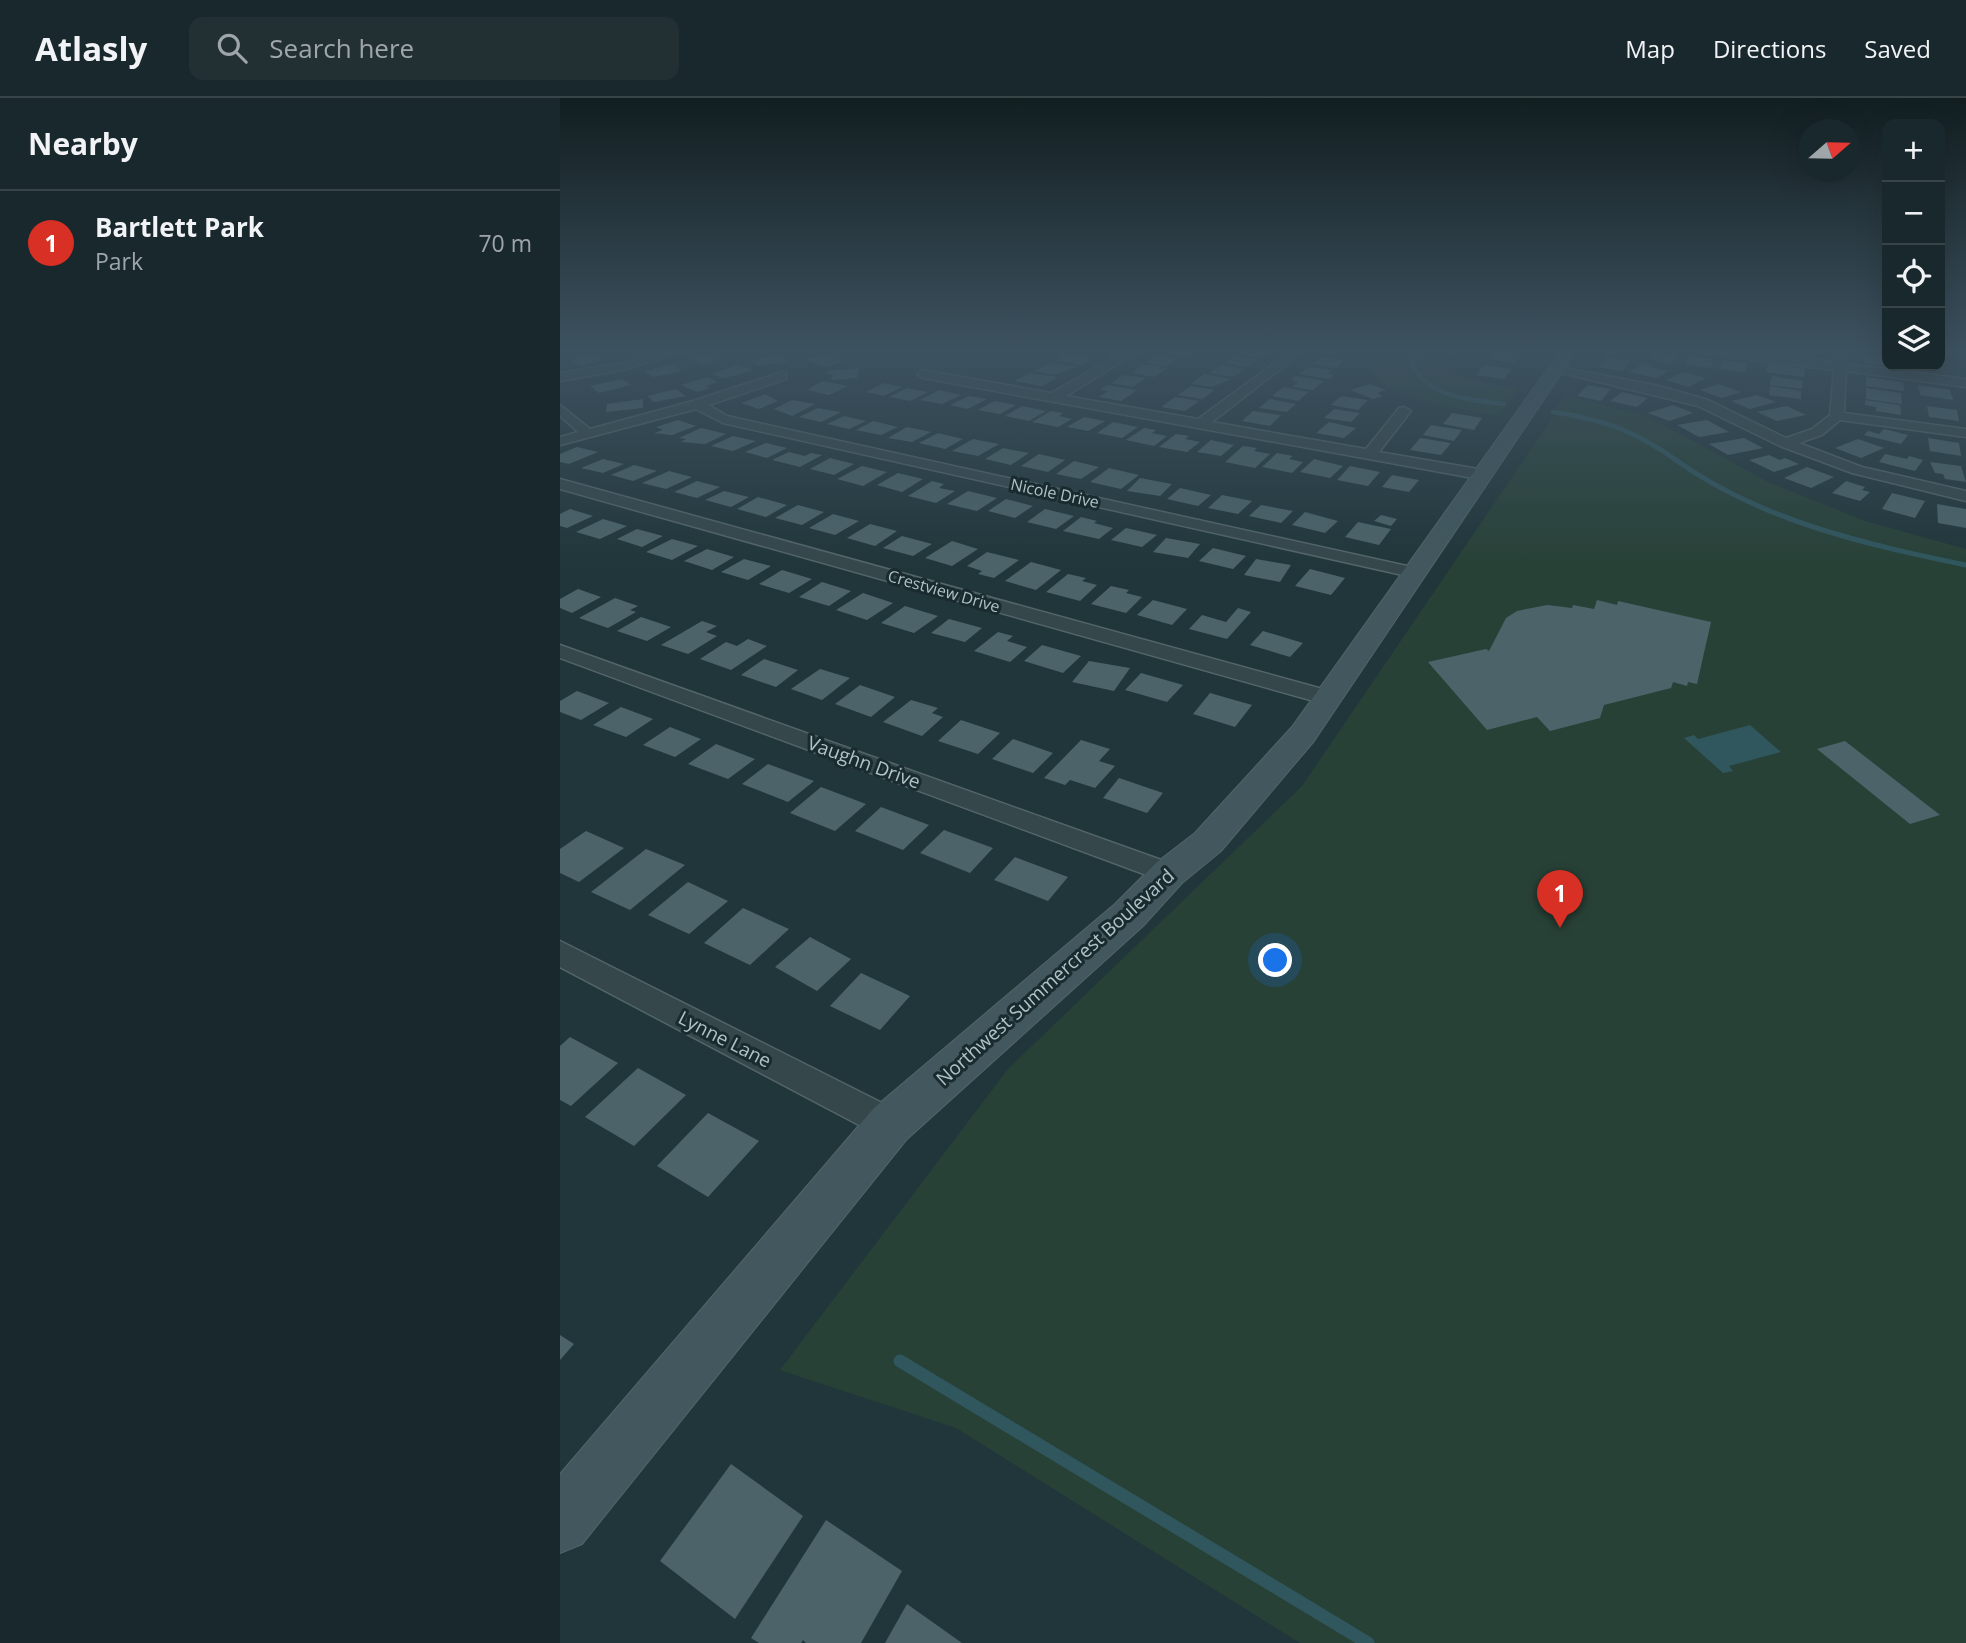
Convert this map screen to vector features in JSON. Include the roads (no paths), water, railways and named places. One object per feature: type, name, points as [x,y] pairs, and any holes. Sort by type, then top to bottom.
[{"type":"street","points":[[575,422],[587,433]]},
{"type":"street","points":[[560,441],[629,422]]},
{"type":"street","name":"Nicole Drive","points":[[737,422],[1416,573]]},
{"type":"street","points":[[1191,422],[1484,475]]},
{"type":"street","points":[[1370,454],[1395,422]]},
{"type":"street","name":"Northwest Summercrest Boulevard","points":[[560,1522],[890,1124],[1129,915],[1169,873],[1208,842],[1303,734],[1521,422]]},
{"type":"street","points":[[1740,422],[1785,443],[1857,470],[1966,495]]},
{"type":"street","points":[[1785,443],[1817,432],[1829,422]]},
{"type":"street","points":[[1883,422],[1966,433]]},
{"type":"street","name":"Crestview Drive","points":[[560,484],[1329,698]]},
{"type":"street","name":"Vaughn Drive","points":[[560,651],[1169,873]]},
{"type":"street","name":"Lynne Lane","points":[[560,953],[890,1124]]},
{"type":"water","points":[[1750,725],[1781,752],[1729,766],[1733,771],[1723,773],[1684,738],[1694,735],[1698,739]]},
{"type":"waterway","points":[[1601,422],[1648,442],[1679,462]]},
{"type":"waterway","points":[[1676,460],[1743,499],[1815,528],[1966,565]]},
{"type":"waterway","points":[[900,1361],[1368,1643]]},
{"type":"place","name":"Bartlett Park","points":[[1560,928]]}]
